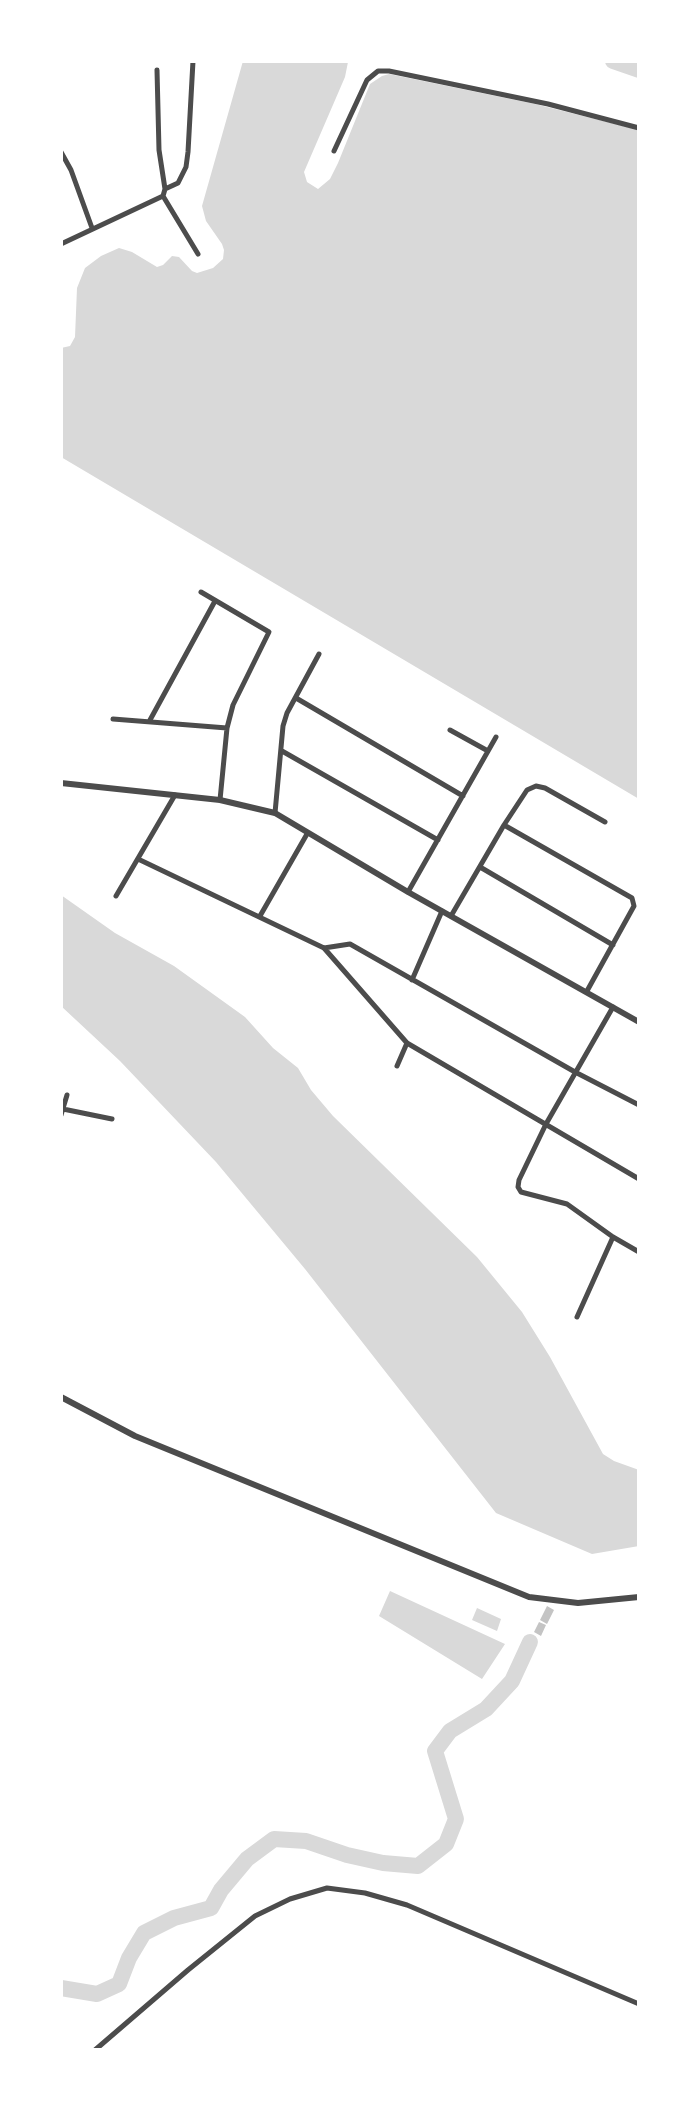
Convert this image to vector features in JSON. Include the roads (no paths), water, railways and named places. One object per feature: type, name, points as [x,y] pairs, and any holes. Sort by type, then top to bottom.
[{"type":"street","points":[[165,189],[178,183],[186,167],[193,61]]},
{"type":"street","points":[[157,69],[159,150],[165,189],[163,196],[198,254]]},
{"type":"street","points":[[334,151],[367,80],[378,71],[548,104],[639,128]]},
{"type":"street","points":[[61,152],[71,170],[92,228]]},
{"type":"street","points":[[61,244],[163,196]]},
{"type":"street","points":[[201,592],[270,632],[233,705],[227,728],[219,800]]},
{"type":"street","points":[[149,720],[215,601]]},
{"type":"street","points":[[275,813],[283,726],[319,654]]},
{"type":"street","points":[[296,698],[463,796]]},
{"type":"street","points":[[113,719],[227,728]]},
{"type":"street","points":[[450,730],[488,751]]},
{"type":"street","points":[[408,892],[496,737]]},
{"type":"street","points":[[282,751],[438,840]]},
{"type":"street","points":[[61,783],[219,800],[275,813],[408,892],[639,1022]]},
{"type":"street","points":[[451,916],[527,790],[536,786],[545,788],[605,822]]},
{"type":"street","points":[[116,895],[175,794]]},
{"type":"street","points":[[504,825],[632,898],[634,906],[587,991]]},
{"type":"street","points":[[260,916],[307,834]]},
{"type":"street","points":[[138,859],[324,948],[407,1044],[639,1179]]},
{"type":"street","points":[[480,867],[613,945]]},
{"type":"street","points":[[412,980],[442,911]]},
{"type":"street","points":[[324,948],[350,944],[575,1072],[639,1105]]},
{"type":"street","points":[[613,1007],[546,1124],[519,1180],[519,1190],[567,1204],[639,1252]]},
{"type":"street","points":[[397,1066],[407,1044]]},
{"type":"street","points":[[67,1095],[62,1112],[112,1119]]},
{"type":"street","points":[[577,1317],[613,1237]]},
{"type":"street","points":[[61,1397],[135,1436],[529,1597],[578,1603],[639,1597]]},
{"type":"street","points":[[95,2050],[255,1916],[290,1899],[327,1888],[365,1893],[407,1905],[639,2004]]},
{"type":"waterway","points":[[613,61],[639,70]]},
{"type":"waterway","points":[[61,1988],[97,1994],[119,1984],[129,1958],[144,1933],[174,1918],[211,1908],[221,1890],[247,1859],[274,1839],[306,1841],[347,1855],[383,1863],[418,1866],[446,1844],[456,1819],[435,1751],[450,1731],[486,1709],[512,1681],[530,1642]]}]
